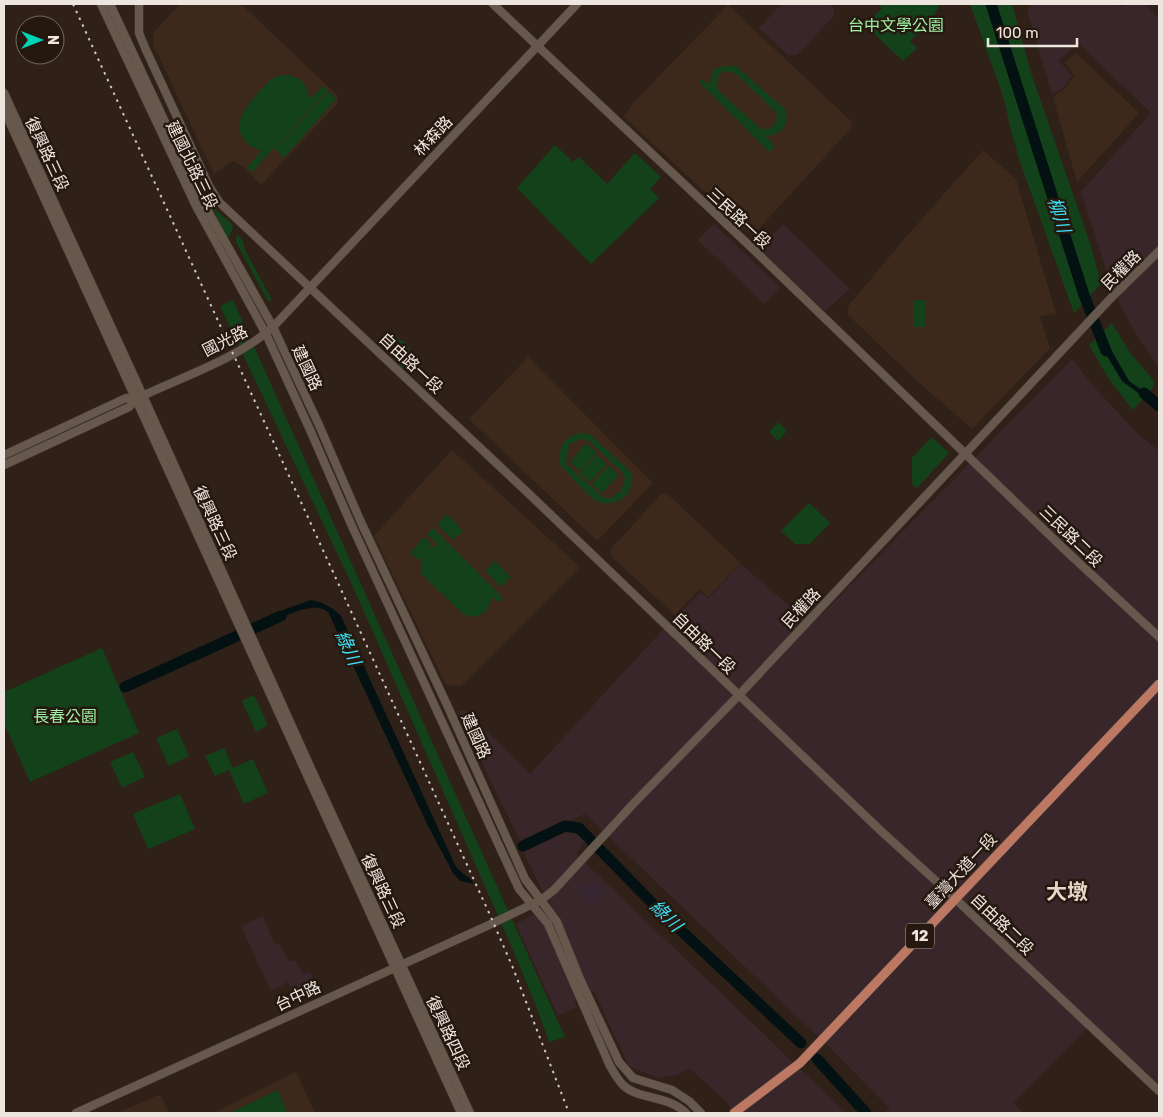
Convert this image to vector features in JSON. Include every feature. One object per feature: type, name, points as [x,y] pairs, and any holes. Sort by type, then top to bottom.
[{"type":"main road","name":"建國北路三段","points":[[101,4],[196,206],[266,334]]},
{"type":"main road","name":"建國北路三段","points":[[110,4],[200,197],[273,327]]},
{"type":"main road","name":"自由路一段","points":[[139,4],[139,32],[146,50],[214,194],[220,202],[739,695]]},
{"type":"main road","name":"三民路一段","points":[[493,4],[966,453]]},
{"type":"main road","name":"林森路","points":[[310,287],[577,4]]},
{"type":"main road","name":"復興路三段","points":[[4,93],[244,628],[313,773],[399,965]]},
{"type":"main road","name":"復興路三段","points":[[4,110],[140,397]]},
{"type":"main road","name":"民權路","points":[[532,905],[554,890],[1102,308],[1159,251]]},
{"type":"main road","name":"國光路","points":[[4,465],[129,407],[140,397],[239,351],[266,334],[310,287]]},
{"type":"main road","name":"建國路","points":[[273,327],[525,879],[557,922],[580,979],[623,1068],[639,1081],[672,1090],[701,1113]]},
{"type":"main road","name":"建國路","points":[[266,334],[519,889],[548,924],[610,1066],[617,1078],[630,1090],[669,1101],[686,1113]]},
{"type":"main road","name":"國光路","points":[[4,455],[126,398],[140,397]]},
{"type":"main road","name":"三民路二段","points":[[966,453],[1159,637]]},
{"type":"main road","name":"臺灣大道一段","points":[[734,1113],[803,1060],[1159,684]]},
{"type":"main road","name":"自由路二段","points":[[739,695],[881,831],[1159,1091]]},
{"type":"main road","name":"台中路","points":[[76,1113],[532,905]]},
{"type":"main road","name":"復興路四段","points":[[399,965],[462,1113]]},
{"type":"main road","name":"復興路四段","points":[[399,965],[470,1113]]},
{"type":"shaded area","points":[[180,4],[241,4],[337,95],[338,103],[261,185],[244,167],[233,161],[214,174],[153,44],[154,32]]},
{"type":"shaded area","points":[[782,4],[829,4],[834,8],[834,16],[797,55],[788,55],[759,28]]},
{"type":"shaded area","points":[[1033,4],[1117,4],[1121,7],[1124,4],[1144,4],[1159,18],[1159,368],[1136,334],[1113,291],[1081,192],[1151,113],[1077,42],[1059,61],[1072,76],[1064,87],[1052,94],[1027,10]]},
{"type":"shaded area","points":[[728,5],[852,122],[851,128],[756,232],[748,232],[624,117],[633,103]]},
{"type":"shaded area","points":[[1076,53],[1139,113],[1077,182],[1053,97],[1064,90],[1074,76],[1065,62]]},
{"type":"shaded area","points":[[983,150],[1016,179],[1056,314],[1040,316],[1050,348],[972,429],[914,378],[848,315],[848,310],[849,305],[906,237]]},
{"type":"shaded area","points":[[714,224],[780,287],[764,304],[698,240]]},
{"type":"shaded area","points":[[783,224],[850,289],[825,311],[760,249]]},
{"type":"shaded area","points":[[528,357],[653,483],[597,541],[469,419]]},
{"type":"shaded area","points":[[1072,359],[1096,389],[1137,433],[1159,451],[1159,1084],[1092,1023],[1013,1103],[1023,1113],[885,1113],[890,1109],[828,1046],[585,814],[520,841],[457,711],[465,710],[530,774],[670,622],[700,593],[709,598],[741,564],[811,625]]},
{"type":"shaded area","points":[[452,450],[580,567],[461,686],[446,685],[374,536]]},
{"type":"shaded area","points":[[662,493],[666,493],[741,563],[708,597],[699,589],[675,615],[610,555],[611,549]]},
{"type":"shaded area","points":[[566,832],[576,834],[585,841],[576,854],[846,1113],[735,1113],[725,1100],[690,1069],[677,1075],[658,1078],[629,1066],[594,991],[574,1001],[577,1007],[558,1016],[516,924],[550,906],[523,851]]},
{"type":"shaded area","points":[[585,881],[590,885],[594,881],[603,891],[591,904],[577,889]]},
{"type":"shaded area","points":[[263,916],[273,941],[280,945],[288,961],[295,960],[303,974],[310,972],[319,990],[297,1000],[288,982],[271,991],[241,926]]},
{"type":"shaded area","points":[[296,1072],[315,1113],[214,1113]]},
{"type":"shaded area","points":[[156,1096],[161,1096],[169,1113],[117,1113]]},
{"type":"green space","name":"台中文學公園","points":[[878,4],[939,4],[932,19],[910,41],[917,48],[903,61],[865,25],[882,8]]},
{"type":"green space","points":[[970,4],[1012,4],[1032,76],[1091,246],[1101,284],[1074,313],[1021,165],[1004,99]]},
{"type":"green space","points":[[723,66],[736,66],[786,110],[787,116],[783,129],[776,134],[766,136],[775,146],[769,152],[699,82],[702,79],[709,85],[714,69]],"holes":[[[723,71],[735,73],[776,112],[776,124],[769,129],[761,129],[719,91],[717,80],[721,73]]]},
{"type":"green space","points":[[289,75],[305,84],[307,95],[311,98],[323,86],[328,90],[252,172],[247,168],[262,150],[251,146],[243,138],[239,126],[240,120],[245,109],[269,81],[278,76]]},
{"type":"green space","points":[[329,91],[336,99],[284,158],[275,148]]},
{"type":"green space","points":[[555,145],[573,162],[579,157],[607,184],[635,153],[661,177],[650,189],[659,198],[591,264],[517,188]]},
{"type":"green space","points":[[212,207],[231,223],[233,228],[228,239]]},
{"type":"green space","points":[[237,234],[243,241],[245,250],[272,300],[268,301],[239,248],[236,242]]},
{"type":"green space","points":[[233,300],[565,1037],[549,1042],[510,943],[353,587],[220,306]]},
{"type":"green space","points":[[913,300],[926,300],[926,327],[913,327]]},
{"type":"green space","points":[[1112,323],[1131,354],[1155,382],[1152,389],[1133,410],[1110,381],[1089,345]]},
{"type":"green space","points":[[402,340],[409,346],[409,360],[402,368],[383,348],[389,341]]},
{"type":"green space","points":[[778,422],[787,431],[778,441],[769,432]]},
{"type":"green space","points":[[576,434],[591,435],[632,473],[631,487],[628,493],[620,500],[611,503],[596,501],[559,464],[560,452],[564,443]],"holes":[[[580,439],[589,441],[623,473],[625,479],[621,491],[609,499],[602,496],[566,464],[570,444]]]},
{"type":"green space","points":[[932,437],[949,453],[917,488],[912,484],[912,458]]},
{"type":"green space","points":[[586,443],[597,453],[580,471],[570,462]]},
{"type":"green space","points":[[597,455],[607,464],[590,482],[580,473]]},
{"type":"green space","points":[[608,466],[619,475],[602,493],[592,484]]},
{"type":"green space","points":[[809,503],[830,523],[810,544],[795,544],[781,531]]},
{"type":"green space","points":[[447,514],[463,531],[453,540],[437,524]]},
{"type":"green space","points":[[433,528],[503,598],[498,602],[492,597],[491,603],[482,614],[473,617],[468,616],[463,614],[421,574],[423,555],[418,560],[410,553],[424,537],[432,545],[428,549],[438,545],[427,534]]},
{"type":"green space","points":[[495,561],[511,577],[501,587],[485,571]]},
{"type":"green space","name":"長春公園","points":[[102,648],[139,733],[30,782],[4,723],[4,692]]},
{"type":"green space","points":[[254,695],[268,725],[256,732],[242,701]]},
{"type":"green space","points":[[177,729],[189,756],[169,766],[156,738]]},
{"type":"green space","points":[[224,748],[233,768],[253,759],[268,793],[244,804],[229,770],[215,776],[205,756]]},
{"type":"green space","points":[[133,752],[145,777],[122,788],[110,762]]},
{"type":"green space","points":[[180,794],[195,829],[148,849],[133,814]]},
{"type":"green space","points":[[278,1090],[287,1113],[230,1113]]},
{"type":"water","points":[[1105,333],[1105,339],[1129,381],[1149,395],[1159,405],[1159,412],[1144,397],[1122,381],[1098,341]]},
{"type":"water","points":[[311,600],[327,605],[341,616],[455,865],[474,884],[460,881],[453,873],[426,822],[328,612],[322,609],[308,609],[269,623],[268,618],[288,608]]},
{"type":"pier","points":[[1150,393],[1159,402],[1157,413],[1144,400]]},
{"type":"waterway","name":"柳川","points":[[991,4],[1084,295],[1106,351]]},
{"type":"waterway","name":"柳川","points":[[1144,393],[1159,406]]},
{"type":"waterway","name":"綠川","points":[[125,687],[281,616]]},
{"type":"waterway","name":"綠川","points":[[523,846],[565,826],[579,828],[658,909],[801,1043]]},
{"type":"waterway","name":"綠川","points":[[817,1059],[866,1113]]},
{"type":"railway","points":[[73,4],[490,915],[513,968],[569,1113]]},
{"type":"district","name":"大墩","points":[[1067,891]]}]
